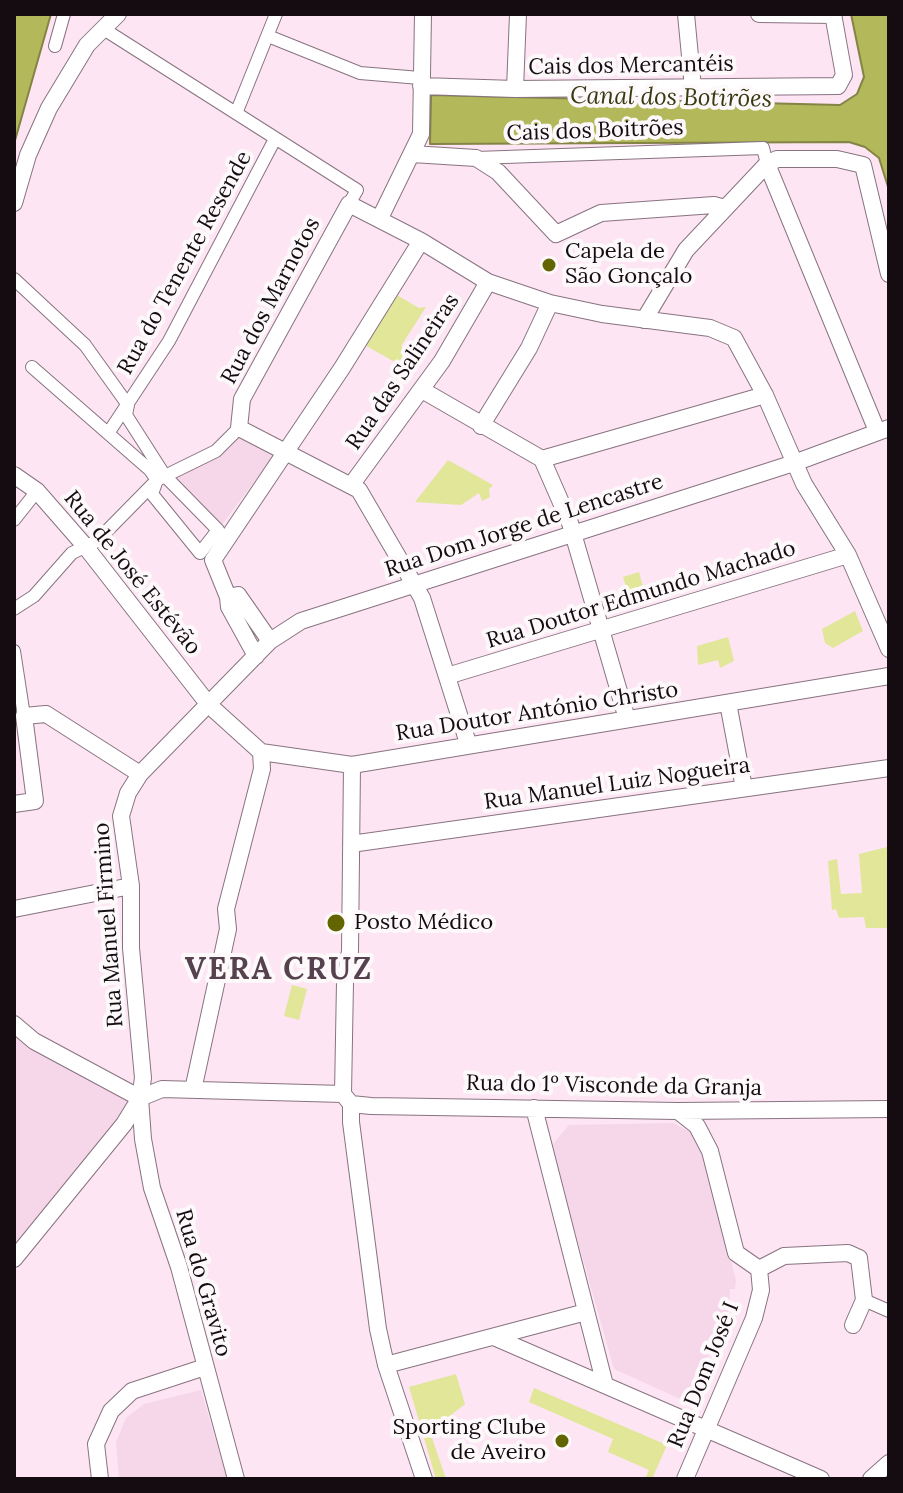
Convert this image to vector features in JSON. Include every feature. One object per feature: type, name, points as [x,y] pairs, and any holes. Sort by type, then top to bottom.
[{"type":"street","points":[[55,46],[64,14]]},
{"type":"street","points":[[14,203],[28,155],[49,108],[87,45],[118,14]]},
{"type":"street","points":[[237,111],[276,14]]},
{"type":"street","points":[[380,218],[421,134],[423,14]]},
{"type":"street","points":[[515,89],[518,14]]},
{"type":"street","points":[[686,14],[693,88]]},
{"type":"street","points":[[759,14],[834,15]]},
{"type":"street","name":"Cais dos Mercantéis","points":[[420,82],[515,89],[841,84],[844,75],[834,15]]},
{"type":"street","points":[[102,28],[357,190],[349,204],[421,241],[488,282],[550,303],[724,331],[741,346],[794,463],[848,555],[889,649]]},
{"type":"street","points":[[268,36],[360,73],[420,82]]},
{"type":"street","name":"Rua do Tenente Resende","points":[[109,432],[169,341],[275,139]]},
{"type":"street","name":"Cais dos Boitrões","points":[[412,154],[476,158],[763,148],[767,164]]},
{"type":"street","points":[[476,158],[498,172],[556,234],[590,215],[714,205],[725,208]]},
{"type":"street","points":[[644,320],[686,250],[767,164],[777,159],[814,158],[863,165],[889,274]]},
{"type":"street","points":[[767,164],[883,430]]},
{"type":"street","name":"Rua dos Marnotos","points":[[239,428],[242,399],[349,204]]},
{"type":"street","points":[[256,656],[229,607],[228,597],[212,565],[243,512],[286,453],[421,241]]},
{"type":"street","points":[[14,279],[85,345],[128,405],[126,415],[161,478]]},
{"type":"street","name":"Rua das Salineiras","points":[[352,484],[422,390],[488,282]]},
{"type":"street","points":[[481,426],[529,348],[550,303]]},
{"type":"street","points":[[32,367],[109,432],[161,478],[218,530],[200,553],[152,494],[161,478]]},
{"type":"street","points":[[422,390],[542,459],[573,534],[627,719]]},
{"type":"street","points":[[542,459],[765,395]]},
{"type":"street","points":[[14,609],[34,596],[72,553],[97,541],[161,478],[216,451],[239,428],[352,484],[415,584],[468,743]]},
{"type":"street","name":"Rua Dom Jorge de Lencastre","points":[[256,656],[270,641],[301,621],[794,463],[883,430]]},
{"type":"street","name":"Rua de José Estévão","points":[[14,475],[37,491],[85,546],[209,705]]},
{"type":"street","points":[[14,520],[37,491]]},
{"type":"street","name":"Rua Doutor Edmundo Machado","points":[[447,676],[848,555]]},
{"type":"street","points":[[228,597],[238,595],[270,641]]},
{"type":"street","points":[[14,651],[35,801],[14,804]]},
{"type":"street","name":"Rua Manuel Firmino","points":[[140,1098],[143,1078],[131,948],[131,886],[121,816],[128,793],[140,774],[256,656]]},
{"type":"street","name":"Rua Doutor António Christo","points":[[261,752],[352,765],[468,743],[889,676]]},
{"type":"street","points":[[728,703],[744,788]]},
{"type":"street","points":[[193,1090],[228,929],[226,909],[262,769],[261,752],[209,705]]},
{"type":"street","points":[[24,716],[46,714],[140,774]]},
{"type":"street","points":[[352,765],[347,1099],[368,1270],[386,1365],[424,1479]]},
{"type":"street","name":"Rua Manuel Luiz Nogueira","points":[[351,844],[889,768]]},
{"type":"street","points":[[14,909],[131,886]]},
{"type":"street","points":[[14,1024],[34,1041],[140,1098],[124,1124],[14,1259]]},
{"type":"street","name":"Rua do 1º Visconde da Granja","points":[[140,1098],[162,1089],[534,1108],[678,1111],[889,1109]]},
{"type":"street","name":"Rua do Gravito","points":[[140,1098],[152,1188],[179,1267],[236,1479]]},
{"type":"street","points":[[534,1108],[605,1385]]},
{"type":"street","points":[[678,1111],[697,1126],[710,1151],[736,1253],[759,1269],[784,1256],[848,1253],[859,1258],[864,1300],[853,1325]]},
{"type":"street","name":"Rua Dom José I","points":[[685,1479],[754,1318],[761,1290],[759,1269]]},
{"type":"street","points":[[864,1300],[889,1311]]},
{"type":"street","points":[[386,1365],[586,1312]]},
{"type":"street","points":[[496,1338],[821,1479]]},
{"type":"street","points":[[100,1479],[96,1444],[111,1411],[132,1391],[205,1367]]},
{"type":"street","points":[[871,1479],[889,1463]]},
{"type":"shaded area","points":[[14,14],[51,14],[14,144]]},
{"type":"shaded area","name":"Canal dos Botirões","points":[[851,14],[889,14],[889,190],[879,158],[865,147],[849,142],[430,144],[431,95],[840,105],[857,94],[864,77]]},
{"type":"shaded area","points":[[395,294],[419,308],[426,307],[401,346],[414,355],[407,369],[363,344]]},
{"type":"shaded area","points":[[239,428],[278,450],[218,530],[165,476],[216,451]]},
{"type":"shaded area","points":[[448,460],[493,485],[489,489],[490,497],[482,501],[479,493],[461,505],[415,502]]},
{"type":"shaded area","points":[[639,572],[647,602],[632,606],[623,577]]},
{"type":"shaded area","points":[[855,611],[863,631],[833,648],[825,643],[822,629]]},
{"type":"shaded area","points":[[728,637],[734,661],[720,668],[718,660],[698,665],[697,646]]},
{"type":"shaded area","points":[[889,838],[889,928],[866,928],[864,917],[839,918],[836,909],[832,910],[828,861],[837,859],[841,894],[862,893],[859,854],[887,847]]},
{"type":"shaded area","points":[[292,985],[307,989],[299,1020],[284,1016]]},
{"type":"shaded area","points":[[14,1024],[140,1098],[14,1259]]},
{"type":"shaded area","points":[[673,1123],[690,1132],[699,1142],[736,1280],[735,1289],[730,1289],[729,1309],[687,1402],[614,1369],[551,1146],[569,1125]]},
{"type":"shaded area","points":[[456,1374],[465,1404],[430,1432],[446,1479],[436,1479],[409,1387]]},
{"type":"shaded area","points":[[534,1388],[667,1445],[652,1479],[645,1479],[649,1470],[608,1452],[613,1439],[529,1402]]},
{"type":"shaded area","points":[[201,1390],[227,1479],[119,1479],[116,1442],[126,1418],[144,1404]]},
{"type":"place","name":"Capela de São Gonçalo","points":[[549,265]]},
{"type":"place","name":"Posto Médico","points":[[336,923]]},
{"type":"place","name":"Sporting Clube de Aveiro","points":[[562,1441]]},
{"type":"district","name":"VERA CRUZ","points":[[279,970]]}]
